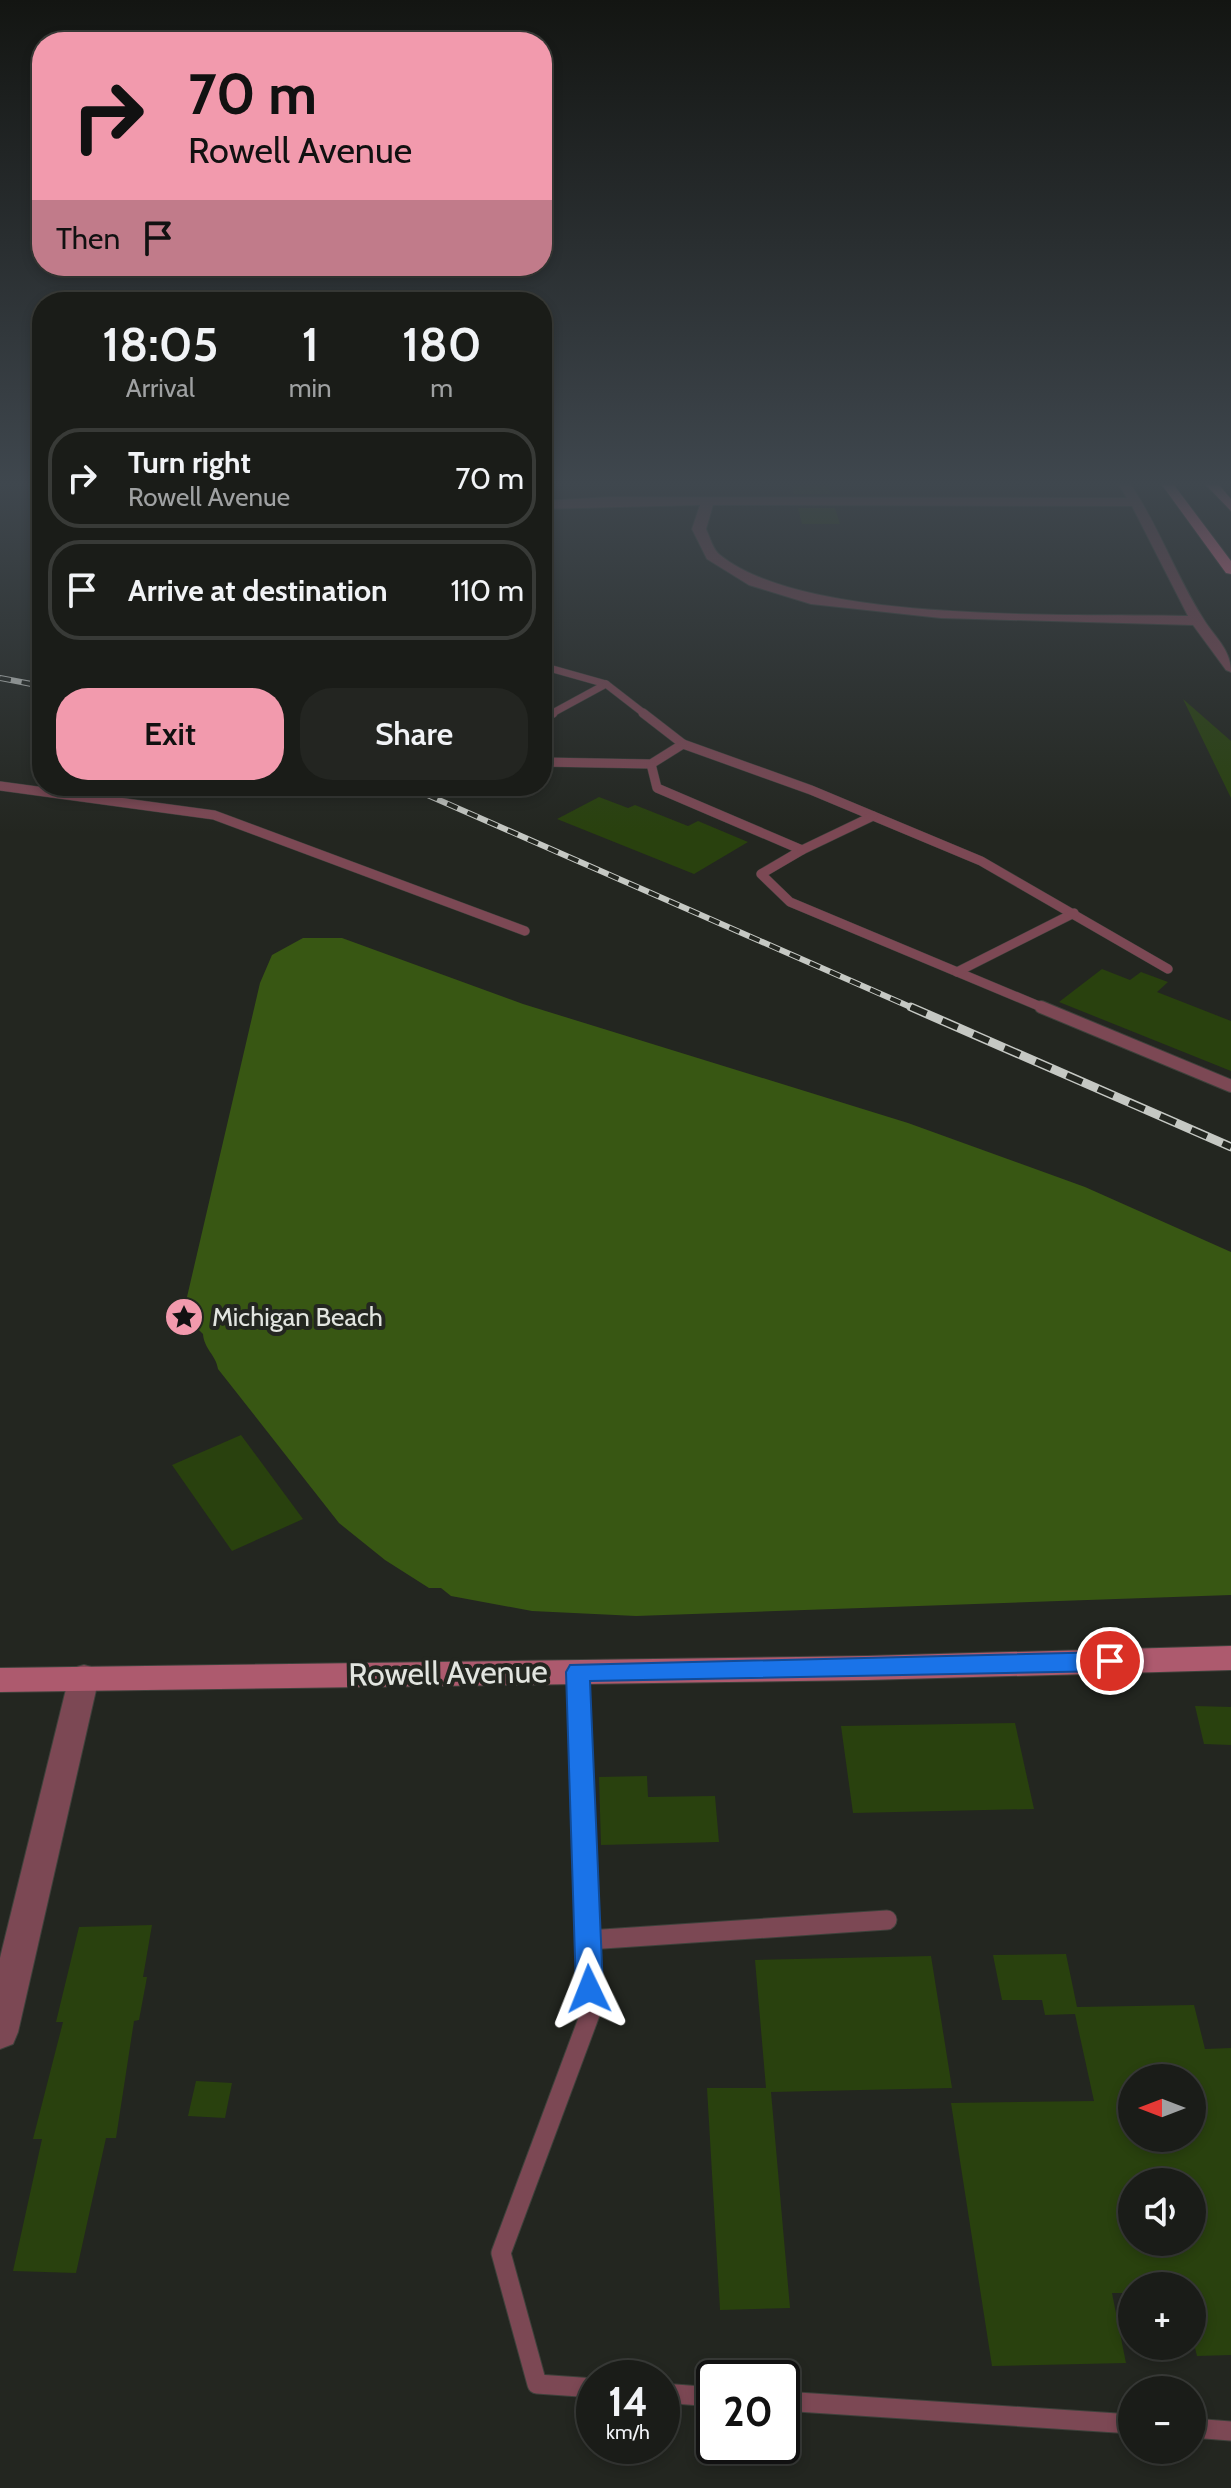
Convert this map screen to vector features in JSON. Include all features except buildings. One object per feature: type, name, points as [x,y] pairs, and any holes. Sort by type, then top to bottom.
[{"type":"street","points":[[821,601],[941,614],[1196,621]]},
{"type":"street","points":[[1186,601],[1196,621],[1231,667]]},
{"type":"street","name":"Rowell Avenue","points":[[0,1680],[1231,1658]]},
{"type":"street","points":[[0,2032],[84,1677]]},
{"type":"lane","points":[[552,669],[606,684],[683,744],[873,816],[981,861],[1168,969]]},
{"type":"lane","points":[[552,714],[606,684]]},
{"type":"lane","points":[[552,762],[651,764],[683,744]]},
{"type":"lane","points":[[651,764],[657,788],[802,850]]},
{"type":"lane","points":[[0,786],[32,790]]},
{"type":"lane","points":[[74,796],[214,815],[525,931]]},
{"type":"lane","points":[[873,816],[802,850],[761,874],[790,902],[1231,1086]]},
{"type":"lane","points":[[957,972],[1074,913]]},
{"type":"lane","points":[[576,2387],[537,2384],[501,2253],[590,2014],[578,1672]]},
{"type":"lane","points":[[588,1940],[887,1920]]},
{"type":"lane","points":[[800,2402],[1118,2423]]},
{"type":"lane","points":[[1206,2429],[1231,2431]]},
{"type":"shaded area","points":[[303,938],[342,938],[523,1004],[908,1123],[1085,1187],[1231,1252],[1231,1595],[636,1616],[532,1611],[451,1596],[441,1588],[429,1588],[385,1560],[339,1523],[218,1369],[203,1334],[193,1324],[187,1297],[260,983],[272,955]]},
{"type":"railway","points":[[0,678],[32,684]]},
{"type":"railway","points":[[430,796],[915,1009]]},
{"type":"railway","points":[[911,1007],[1231,1147]]},
{"type":"place","name":"Michigan Beach","points":[[184,1317]]},
{"type":"route","points":[[589,1989],[578,1672],[1110,1661]]}]
